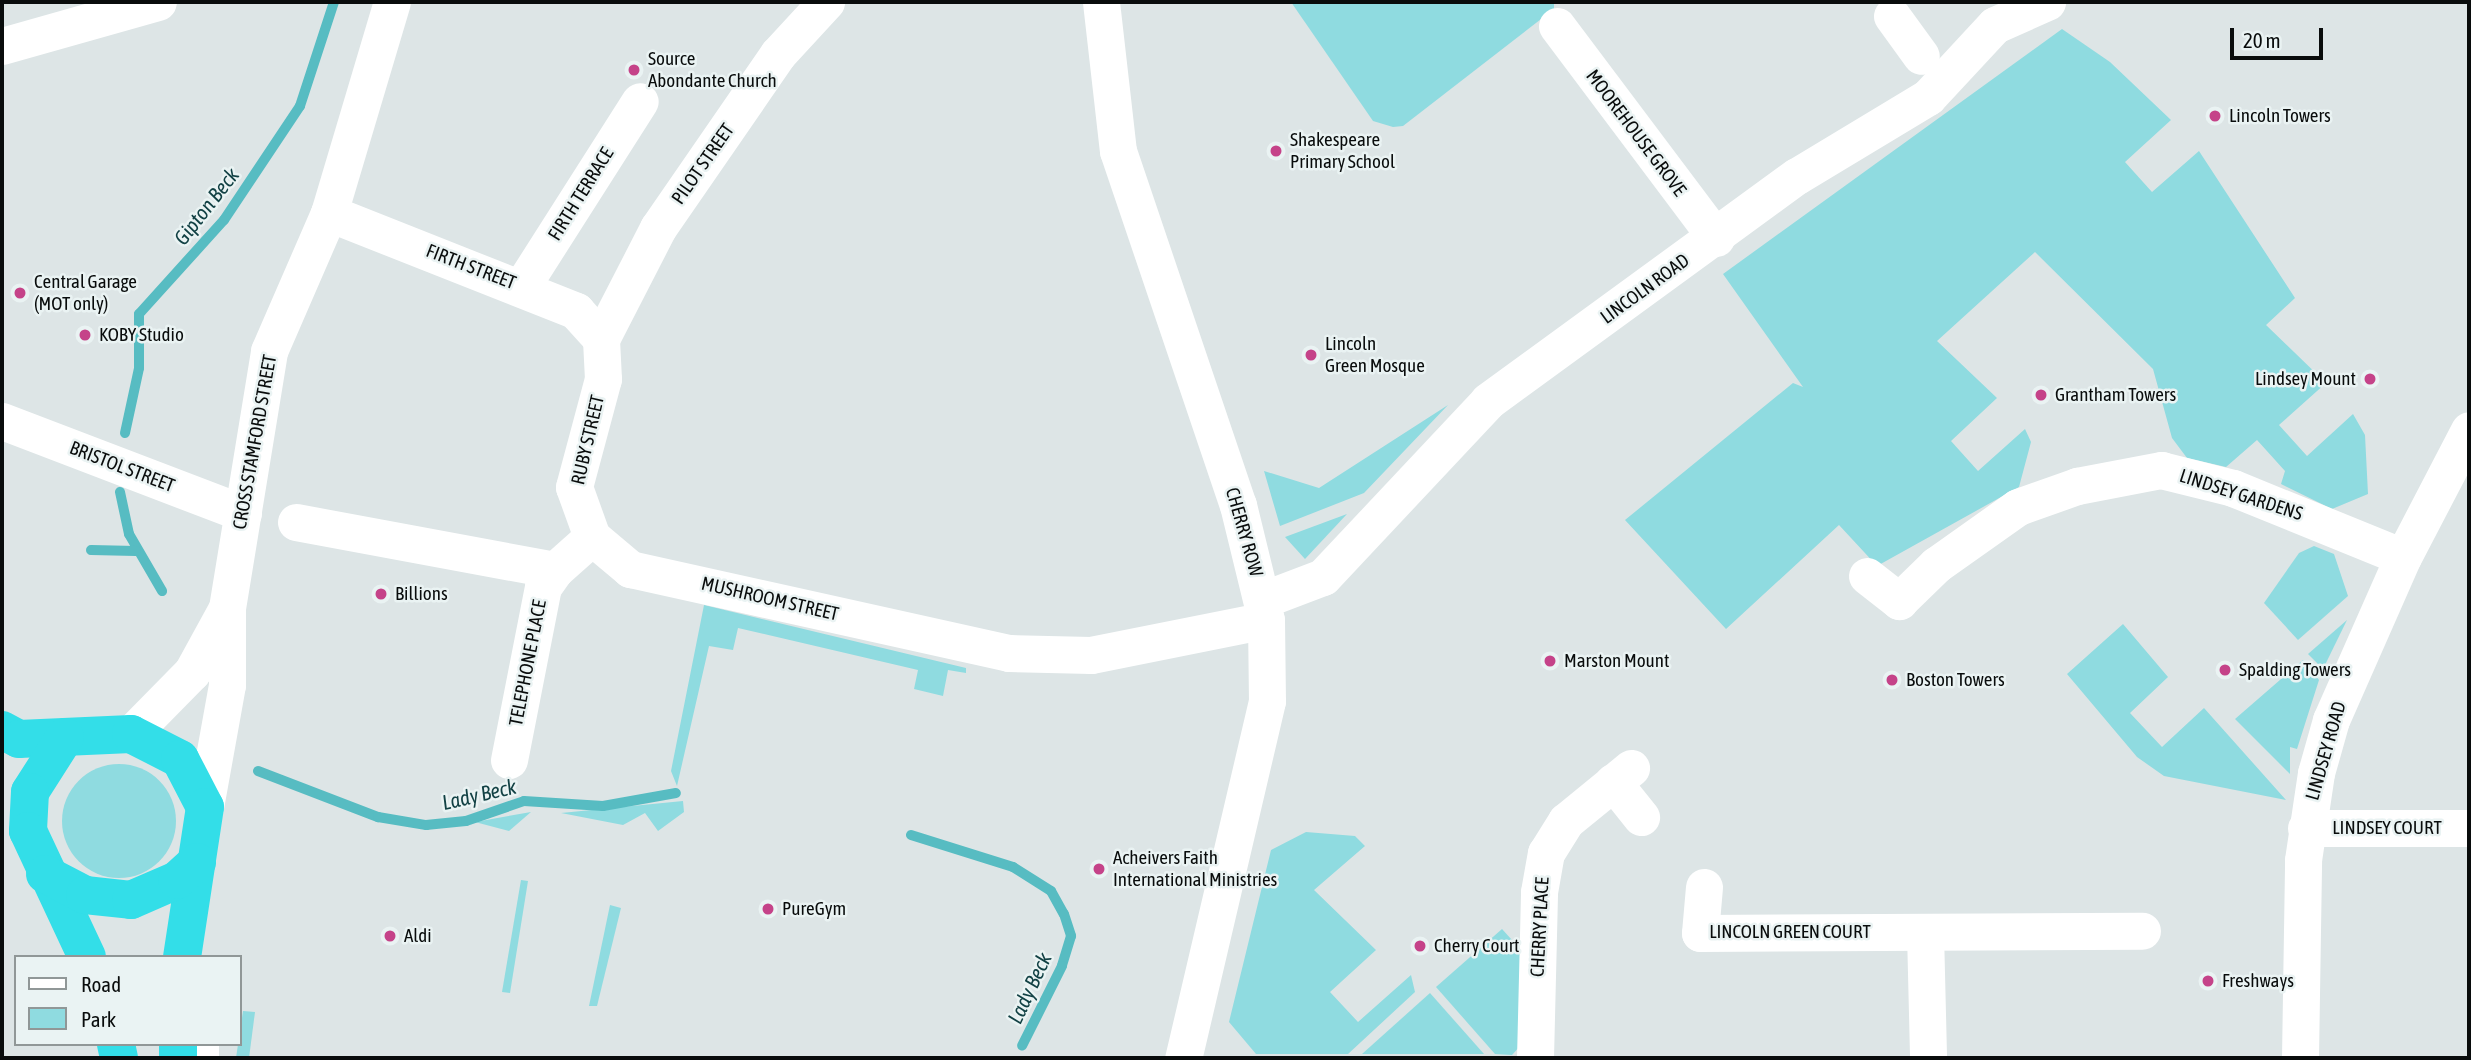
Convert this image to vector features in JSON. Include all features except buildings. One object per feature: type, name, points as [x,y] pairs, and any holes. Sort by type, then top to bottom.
[{"type":"highway","points":[[2,730],[19,739],[131,734],[180,759],[205,807],[197,862],[185,909],[182,955]]},
{"type":"highway","points":[[65,737],[30,792],[28,831],[42,869],[86,955]]},
{"type":"highway","points":[[2,820],[42,869],[85,895],[131,900],[177,880],[197,862]]},
{"type":"street","points":[[2,46],[158,2]]},
{"type":"street","name":"CROSS STAMFORD STREET","points":[[205,807],[227,685],[227,608],[269,351],[330,214],[393,2]]},
{"type":"street","name":"PILOT STREET","points":[[601,339],[658,229],[778,54],[826,2]]},
{"type":"street","name":"LINCOLN ROAD","points":[[1264,610],[1323,577],[1467,418],[1797,176],[1928,97],[1994,25],[2048,2]]},
{"type":"street","name":"CHERRY ROW","points":[[1100,8],[1118,150],[1238,505],[1264,610],[1267,701],[1182,1058]]},
{"type":"street","points":[[1892,16],[1921,56]]},
{"type":"street","name":"MOOREHOUSE GROVE","points":[[1557,26],[1716,238]]},
{"type":"street","name":"FIRTH TERRACE","points":[[522,286],[640,101]]},
{"type":"street","name":"FIRTH STREET","points":[[330,214],[522,286],[576,311],[601,339]]},
{"type":"street","name":"RUBY STREET","points":[[592,537],[574,487],[603,379],[601,339]]},
{"type":"street","name":"BRISTOL STREET","points":[[2,421],[243,513]]},
{"type":"street","name":"LINDSEY ROAD","points":[[2300,1058],[2306,828],[2331,720],[2403,557],[2467,439]]},
{"type":"street","name":"LINDSEY GARDENS","points":[[1867,576],[1899,601],[1936,565],[2018,507],[2088,483],[2161,470],[2233,488],[2403,557]]},
{"type":"street","points":[[296,522],[555,570],[592,537]]},
{"type":"street","name":"MUSHROOM STREET","points":[[592,537],[630,569],[1009,653],[1091,655],[1264,610]]},
{"type":"street","name":"TELEPHONE PLACE","points":[[509,760],[543,587],[555,570]]},
{"type":"street","name":"CROSS STAMFORD STREET","points":[[131,734],[192,672],[227,608]]},
{"type":"street","name":"CHERRY PLACE","points":[[1535,1058],[1539,892],[1546,853],[1566,821],[1622,775],[1642,817]]},
{"type":"street","name":"LINDSEY COURT","points":[[2306,828],[2469,828]]},
{"type":"street","name":"LINCOLN GREEN COURT","points":[[1704,887],[1700,933],[2142,931]]},
{"type":"street","points":[[185,909],[194,955]]},
{"type":"street","points":[[1925,932],[1928,1058]]},
{"type":"green space","points":[[1291,2],[1554,2],[1554,9],[1403,126],[1393,127],[1373,121]]},
{"type":"green space","points":[[2062,29],[2110,62],[2171,120],[2125,162],[2152,192],[2199,151],[2295,298],[2266,325],[2326,383],[2279,425],[2307,456],[2353,414],[2365,435],[2368,494],[2332,509],[2281,484],[2285,471],[2257,440],[2226,467],[2187,458],[2172,438],[2153,369],[2035,252],[1937,341],[1997,398],[1951,441],[1978,471],[2025,429],[2031,442],[2019,487],[1877,566],[1839,525],[1726,629],[1625,520],[1793,383],[1803,387],[1723,274]]},
{"type":"green space","points":[[1448,405],[1364,493],[1280,526],[1264,471],[1319,488]]},
{"type":"green space","points":[[1347,514],[1305,559],[1285,537]]},
{"type":"green space","points":[[2314,546],[2334,554],[2348,596],[2298,640],[2264,603],[2299,553]]},
{"type":"green space","points":[[704,605],[966,668],[966,673],[948,670],[943,696],[914,689],[918,670],[738,628],[733,650],[709,646],[677,786],[671,771]]},
{"type":"green space","points":[[2347,620],[2323,669],[2308,654]]},
{"type":"green space","points":[[2123,624],[2168,677],[2130,713],[2162,747],[2204,708],[2286,800],[2164,776],[2137,757],[2067,674]]},
{"type":"green space","points":[[2303,660],[2319,680],[2297,749],[2290,747],[2290,774],[2235,719]]},
{"type":"green space","points":[[119,764],[141,769],[159,781],[171,799],[176,821],[171,843],[159,861],[141,873],[119,878],[97,873],[79,861],[67,843],[62,821],[67,799],[79,781],[97,769]]},
{"type":"green space","points":[[683,801],[684,812],[658,831],[645,813],[623,825],[561,813]]},
{"type":"green space","points":[[531,812],[509,831],[475,822]]},
{"type":"green space","points":[[1306,832],[1355,836],[1365,846],[1314,890],[1376,950],[1330,992],[1358,1022],[1411,975],[1415,992],[1348,1054],[1256,1054],[1229,1022],[1271,850]]},
{"type":"green space","points":[[521,880],[528,881],[510,993],[502,992]]},
{"type":"green space","points":[[610,905],[621,908],[597,1006],[589,1006]]},
{"type":"green space","points":[[1502,929],[1522,951],[1521,1045],[1512,1055],[1495,1054],[1436,987]]},
{"type":"green space","points":[[1430,993],[1484,1054],[1362,1054]]},
{"type":"green space","points":[[243,1011],[255,1012],[249,1058],[236,1058],[238,1046],[242,1046]]},
{"type":"waterway","name":"Gipton Beck","points":[[125,433],[139,368],[139,314],[224,220],[300,106],[334,2]]},
{"type":"waterway","name":"Gipton Beck","points":[[120,492],[129,534],[162,591]]},
{"type":"waterway","points":[[91,550],[136,551]]},
{"type":"waterway","name":"Lady Beck","points":[[258,771],[378,817],[426,825],[466,821],[524,801],[603,806],[676,793]]},
{"type":"waterway","name":"Lady Beck","points":[[911,835],[1013,867],[1051,891],[1064,914],[1071,936],[1062,966],[1022,1046]]},
{"type":"place","name":"Source Abondante Church","points":[[634,70]]},
{"type":"place","name":"Lincoln Towers","points":[[2215,116]]},
{"type":"place","name":"Shakespeare Primary School","points":[[1276,151]]},
{"type":"place","name":"Central Garage (MOT only)","points":[[20,293]]},
{"type":"place","name":"KOBY Studio","points":[[85,335]]},
{"type":"place","name":"Lincoln Green Mosque","points":[[1311,355]]},
{"type":"place","name":"Lindsey Mount","points":[[2370,379]]},
{"type":"place","name":"Grantham Towers","points":[[2041,395]]},
{"type":"place","name":"Billions","points":[[381,594]]},
{"type":"place","name":"Marston Mount","points":[[1550,661]]},
{"type":"place","name":"Spalding Towers","points":[[2225,670]]},
{"type":"place","name":"Boston Towers","points":[[1892,680]]},
{"type":"place","name":"Acheivers Faith International Ministries","points":[[1099,869]]},
{"type":"place","name":"PureGym","points":[[768,909]]},
{"type":"place","name":"Aldi","points":[[390,936]]},
{"type":"place","name":"Cherry Court","points":[[1420,946]]},
{"type":"place","name":"Freshways","points":[[2208,981]]}]
